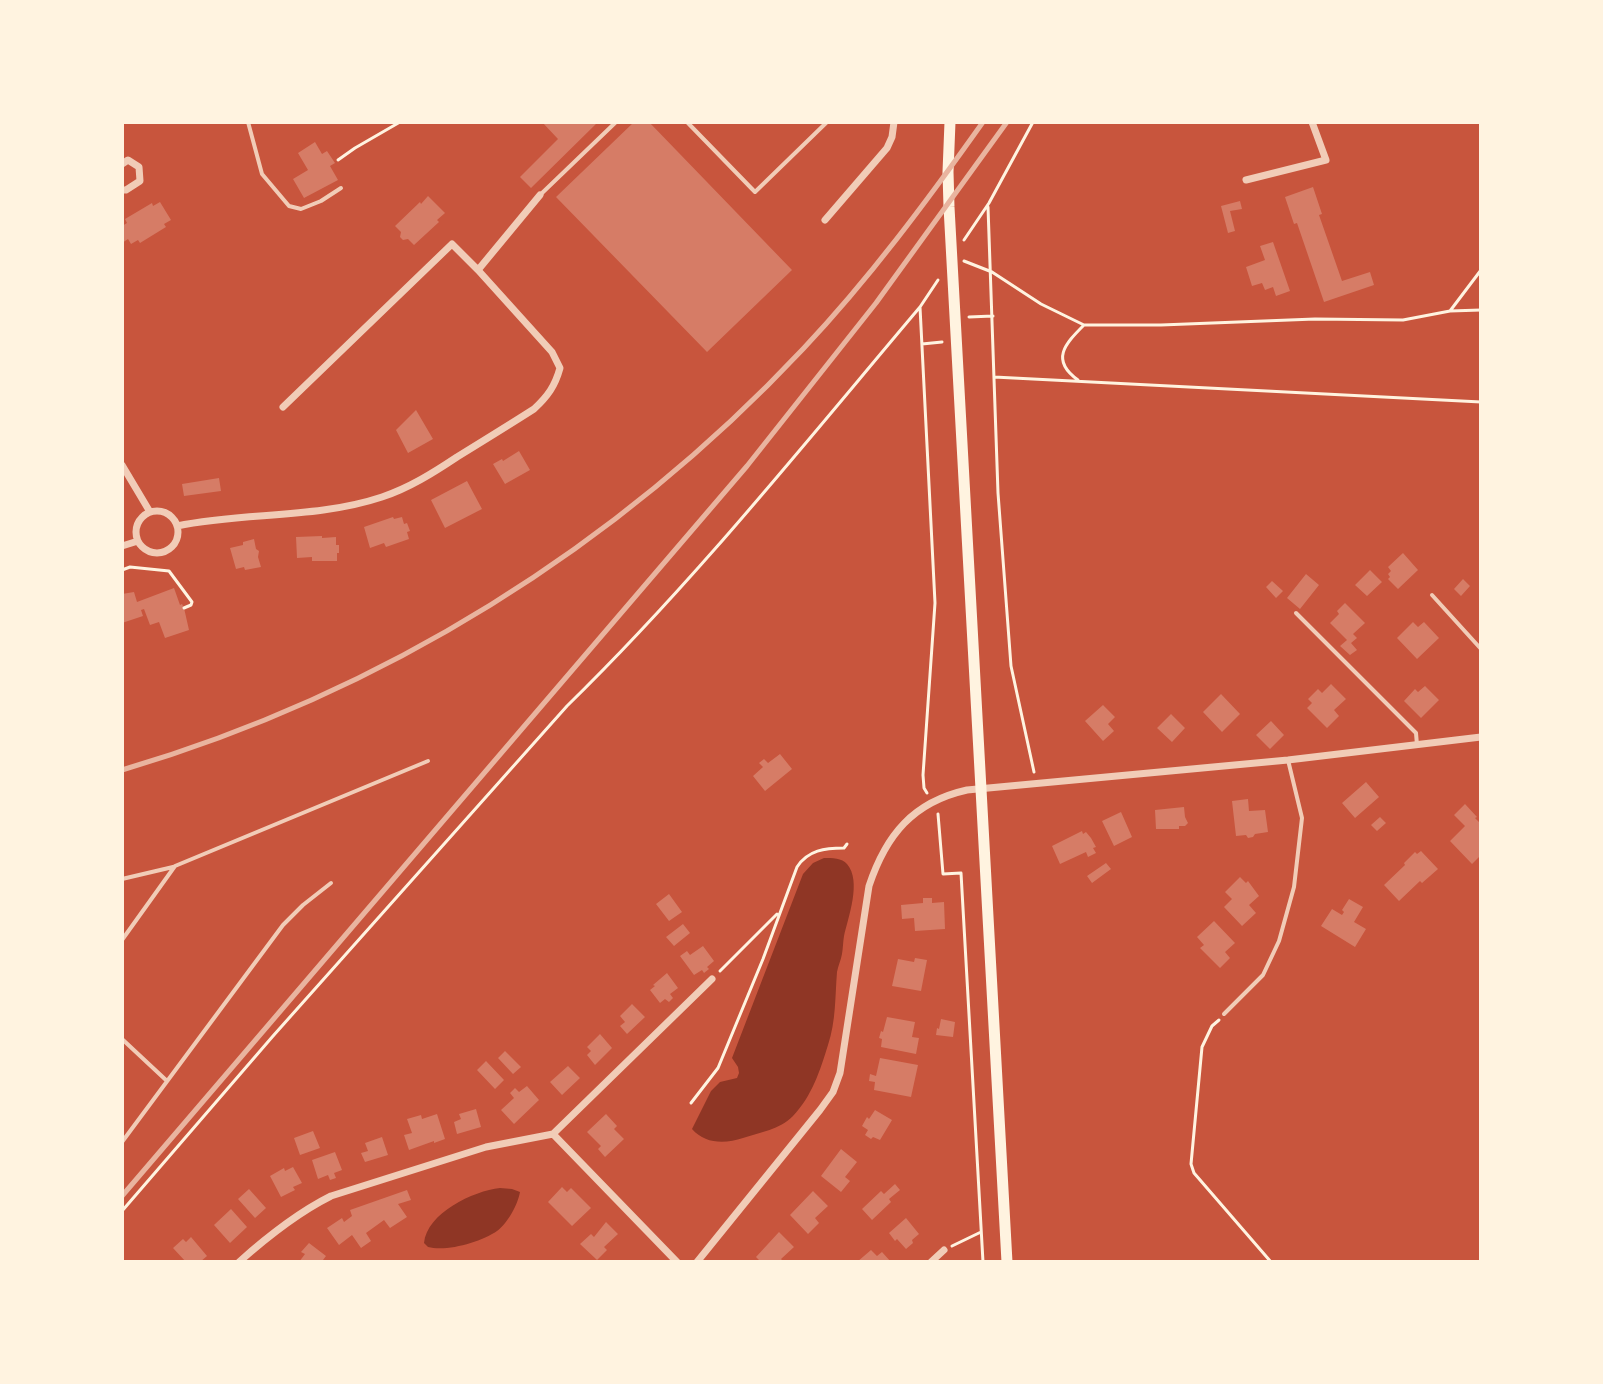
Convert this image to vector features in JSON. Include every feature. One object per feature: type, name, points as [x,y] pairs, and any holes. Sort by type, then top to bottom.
[{"type":"main road","points":[[950,122],[948,172],[1007,1262]]},
{"type":"street","points":[[825,220],[887,148],[894,122]]},
{"type":"street","points":[[1246,180],[1326,160],[1312,122]]},
{"type":"street","points":[[122,164],[128,160],[139,167],[140,181],[122,190]]},
{"type":"street","points":[[478,270],[540,195]]},
{"type":"street","points":[[177,526],[208,520],[342,507],[382,497],[416,483],[534,409],[548,396],[560,368],[552,352],[452,244],[283,407]]},
{"type":"street","points":[[122,465],[150,512]]},
{"type":"street","points":[[150,512],[167,513],[177,526],[174,543],[168,549],[151,552],[138,541],[137,524],[142,516],[150,512]]},
{"type":"street","points":[[122,546],[138,541]]},
{"type":"street","points":[[697,1262],[833,1092],[840,1073],[869,886],[886,845],[900,827],[933,802],[945,795],[967,790],[1288,760],[1481,737]]},
{"type":"street","points":[[239,1262],[275,1232],[331,1196],[486,1147],[553,1134],[712,979]]},
{"type":"street","points":[[553,1134],[677,1262]]},
{"type":"street","points":[[931,1262],[944,1250]]},
{"type":"lane","points":[[248,122],[262,174],[289,206],[301,209],[341,188]]},
{"type":"lane","points":[[540,195],[616,122]]},
{"type":"lane","points":[[687,122],[755,192],[827,122]]},
{"type":"lane","points":[[1432,595],[1481,649]]},
{"type":"lane","points":[[1296,613],[1416,733],[1417,745]]},
{"type":"lane","points":[[1224,1014],[1263,975],[1279,941],[1294,887],[1302,818],[1288,760]]},
{"type":"lane","points":[[122,879],[175,866],[428,761]]},
{"type":"lane","points":[[122,940],[175,866]]},
{"type":"lane","points":[[122,1142],[283,925],[331,883]]},
{"type":"lane","points":[[122,1039],[167,1082]]},
{"type":"path","points":[[338,160],[400,122]]},
{"type":"path","points":[[989,203],[998,493],[1011,666],[1036,783]]},
{"type":"path","points":[[953,257],[992,272],[1041,304],[1084,325],[1403,320],[1450,311],[1481,310]]},
{"type":"path","points":[[1450,311],[1481,270]]},
{"type":"path","points":[[122,1211],[273,1036],[567,706],[617,657],[724,539],[920,307]]},
{"type":"path","points":[[969,317],[993,316]]},
{"type":"path","points":[[1080,382],[1064,367],[1062,357],[1065,346],[1084,325]]},
{"type":"path","points":[[922,344],[942,342]]},
{"type":"path","points":[[994,377],[1481,402]]},
{"type":"path","points":[[122,558],[124,569],[169,571],[192,602],[184,608]]},
{"type":"path","points":[[935,595],[923,775],[924,788],[938,813],[943,874],[961,873],[983,1262]]},
{"type":"path","points":[[691,1103],[718,1068],[792,878],[804,857],[820,850],[844,848],[847,844]]},
{"type":"path","points":[[712,979],[780,911]]},
{"type":"path","points":[[1224,1014],[1212,1026],[1202,1047],[1191,1164],[1194,1173],[1271,1262]]},
{"type":"path","points":[[944,1250],[981,1232]]},
{"type":"shaded area","points":[[824,858],[840,859],[847,864],[854,890],[837,972],[832,1027],[815,1083],[793,1116],[776,1128],[729,1141],[703,1138],[692,1129],[711,1091],[720,1082],[737,1078],[738,1067],[732,1058],[803,874],[813,863]]},
{"type":"shaded area","points":[[500,1188],[520,1192],[512,1213],[497,1231],[454,1247],[428,1247],[424,1243],[433,1222],[453,1205]]},
{"type":"building","points":[[542,122],[598,122],[531,188],[520,177],[558,139]]},
{"type":"building","points":[[634,122],[649,122],[792,270],[707,352],[556,197]]},
{"type":"building","points":[[315,142],[322,154],[327,151],[335,163],[330,166],[338,180],[304,198],[293,179],[308,170],[298,153]]},
{"type":"building","points":[[1313,187],[1322,214],[1319,215],[1342,281],[1370,272],[1374,285],[1324,302],[1285,197]]},
{"type":"building","points":[[428,196],[445,213],[414,245],[400,237],[401,232],[395,226]]},
{"type":"building","points":[[1240,201],[1242,209],[1230,211],[1235,231],[1228,233],[1221,206]]},
{"type":"building","points":[[160,202],[171,220],[164,224],[166,227],[140,243],[138,240],[131,244],[128,239],[122,243],[122,226],[127,223],[125,219],[152,203],[153,206]]},
{"type":"building","points":[[1273,242],[1290,291],[1276,296],[1273,287],[1265,290],[1262,283],[1252,286],[1246,267],[1265,260],[1260,246]]},
{"type":"building","points":[[416,410],[433,439],[408,453],[396,430]]},
{"type":"building","points":[[519,451],[530,470],[505,484],[493,464]]},
{"type":"building","points":[[219,478],[221,491],[184,496],[182,484]]},
{"type":"building","points":[[467,481],[482,509],[445,528],[431,500]]},
{"type":"building","points":[[402,517],[404,524],[407,523],[409,539],[386,547],[384,543],[370,548],[364,527]]},
{"type":"building","points":[[296,537],[336,537],[336,545],[339,545],[337,561],[297,558]]},
{"type":"building","points":[[254,539],[261,567],[236,569],[230,548]]},
{"type":"building","points":[[1403,553],[1418,570],[1398,589],[1388,579],[1391,571],[1388,567]]},
{"type":"building","points":[[1370,570],[1382,582],[1367,596],[1355,585]]},
{"type":"building","points":[[1306,574],[1319,585],[1300,609],[1287,598]]},
{"type":"building","points":[[1463,579],[1470,586],[1461,596],[1454,589]]},
{"type":"building","points":[[1272,581],[1283,591],[1276,598],[1266,587]]},
{"type":"building","points":[[174,588],[184,608],[189,630],[165,638],[159,622],[150,625],[144,609],[141,610],[143,616],[122,623],[122,594],[134,592],[137,602]]},
{"type":"building","points":[[1345,603],[1365,623],[1353,634],[1357,638],[1351,643],[1357,650],[1350,655],[1340,646],[1347,640],[1330,623]]},
{"type":"building","points":[[1413,622],[1418,627],[1424,622],[1439,638],[1417,659],[1397,638]]},
{"type":"building","points":[[1331,684],[1346,699],[1334,710],[1339,716],[1327,728],[1307,708],[1312,703],[1308,699],[1318,689],[1322,693]]},
{"type":"building","points":[[1425,686],[1439,700],[1421,718],[1404,701],[1415,689],[1418,692]]},
{"type":"building","points":[[1221,694],[1240,714],[1222,732],[1203,712]]},
{"type":"building","points":[[1103,705],[1115,717],[1108,724],[1114,731],[1103,741],[1085,721]]},
{"type":"building","points":[[1171,714],[1185,728],[1172,742],[1157,728]]},
{"type":"building","points":[[1271,721],[1284,735],[1270,749],[1256,735]]},
{"type":"building","points":[[780,754],[792,769],[765,791],[753,776],[763,767],[759,763],[764,759],[768,763]]},
{"type":"building","points":[[1366,782],[1379,797],[1355,818],[1342,803]]},
{"type":"building","points":[[1248,799],[1249,811],[1265,810],[1268,832],[1248,838],[1246,835],[1236,836],[1232,801]]},
{"type":"building","points":[[1465,804],[1481,824],[1481,855],[1472,864],[1450,841],[1465,826],[1454,815]]},
{"type":"building","points":[[1184,807],[1188,823],[1185,826],[1156,829],[1155,810]]},
{"type":"building","points":[[1121,812],[1132,837],[1114,846],[1102,821]]},
{"type":"building","points":[[1380,817],[1386,823],[1377,831],[1371,825]]},
{"type":"building","points":[[1082,831],[1091,838],[1096,853],[1088,857],[1086,852],[1060,864],[1052,846]]},
{"type":"building","points":[[1421,851],[1438,869],[1399,901],[1384,885],[1415,852]]},
{"type":"building","points":[[1106,863],[1111,869],[1092,883],[1087,876]]},
{"type":"building","points":[[1240,877],[1246,883],[1248,881],[1259,896],[1249,905],[1256,913],[1242,926],[1224,907],[1232,899],[1225,892]]},
{"type":"building","points":[[669,894],[682,912],[669,921],[656,904]]},
{"type":"building","points":[[923,898],[932,898],[932,903],[944,902],[945,929],[915,931],[914,918],[902,919],[901,905],[923,903]]},
{"type":"building","points":[[1349,899],[1363,907],[1354,922],[1366,929],[1355,947],[1321,926],[1332,909],[1342,915]]},
{"type":"building","points":[[1214,921],[1235,943],[1225,952],[1230,958],[1220,968],[1200,948],[1204,945],[1197,937]]},
{"type":"building","points":[[683,924],[690,933],[674,946],[666,937]]},
{"type":"building","points":[[703,946],[714,961],[704,973],[702,970],[694,975],[680,956],[687,951],[690,955]]},
{"type":"building","points":[[915,958],[927,960],[921,991],[892,986],[898,959],[914,962]]},
{"type":"building","points":[[667,973],[678,988],[670,994],[673,998],[669,1002],[665,999],[660,1003],[650,990]]},
{"type":"building","points":[[632,1004],[645,1017],[627,1034],[620,1026],[625,1022],[620,1016]]},
{"type":"building","points":[[887,1017],[915,1022],[912,1037],[919,1038],[916,1054],[881,1047],[882,1039],[879,1038]]},
{"type":"building","points":[[941,1019],[955,1022],[953,1037],[936,1035]]},
{"type":"building","points":[[600,1034],[612,1048],[595,1065],[587,1055],[591,1051],[587,1047]]},
{"type":"building","points":[[505,1051],[521,1067],[513,1074],[498,1058]]},
{"type":"building","points":[[880,1058],[918,1065],[911,1097],[874,1090],[875,1082],[869,1081],[870,1074],[876,1076]]},
{"type":"building","points":[[486,1061],[504,1080],[495,1089],[477,1070]]},
{"type":"building","points":[[568,1066],[580,1078],[562,1095],[550,1082]]},
{"type":"building","points":[[527,1086],[539,1100],[514,1124],[501,1110],[514,1098],[510,1093],[515,1088],[519,1092]]},
{"type":"building","points":[[476,1109],[481,1127],[457,1134],[454,1122],[461,1119],[459,1114]]},
{"type":"building","points":[[875,1110],[892,1120],[880,1140],[865,1135],[868,1130],[862,1126]]},
{"type":"building","points":[[437,1114],[445,1139],[409,1150],[404,1135],[412,1133],[407,1119],[421,1115],[422,1119]]},
{"type":"building","points":[[606,1114],[624,1139],[605,1157],[598,1149],[601,1146],[587,1132]]},
{"type":"building","points":[[313,1131],[320,1148],[300,1155],[294,1138]]},
{"type":"building","points":[[382,1137],[388,1155],[365,1162],[361,1153],[368,1151],[365,1143]]},
{"type":"building","points":[[841,1149],[857,1162],[845,1177],[850,1181],[841,1192],[821,1176]]},
{"type":"building","points":[[335,1152],[342,1170],[334,1173],[336,1178],[330,1180],[328,1175],[318,1179],[312,1160]]},
{"type":"building","points":[[293,1167],[302,1183],[281,1197],[270,1176]]},
{"type":"building","points":[[895,1184],[900,1190],[872,1220],[862,1209],[881,1191],[884,1194]]},
{"type":"building","points":[[562,1187],[567,1192],[571,1188],[591,1208],[572,1226],[548,1202]]},
{"type":"building","points":[[249,1189],[266,1208],[255,1218],[238,1199]]},
{"type":"building","points":[[407,1190],[411,1200],[398,1204],[407,1217],[390,1228],[384,1220],[366,1233],[371,1241],[361,1248],[352,1235],[339,1245],[327,1228],[342,1218],[344,1222],[352,1216],[350,1210]]},
{"type":"building","points":[[813,1191],[828,1206],[815,1218],[819,1223],[808,1234],[790,1215]]},
{"type":"building","points":[[231,1209],[247,1227],[230,1243],[214,1225]]},
{"type":"building","points":[[906,1218],[919,1234],[906,1249],[889,1233]]},
{"type":"building","points":[[606,1222],[618,1234],[604,1247],[607,1250],[597,1260],[580,1244],[591,1234],[594,1237]]},
{"type":"building","points":[[779,1232],[794,1247],[781,1259],[784,1262],[761,1262],[756,1257]]},
{"type":"building","points":[[191,1237],[207,1256],[200,1262],[186,1262],[173,1248],[183,1239],[186,1242]]},
{"type":"building","points":[[309,1243],[326,1256],[323,1260],[326,1262],[299,1262],[305,1254],[301,1252]]},
{"type":"building","points":[[871,1250],[877,1256],[882,1252],[891,1262],[857,1262]]},
{"type":"railway","points":[[122,770],[219,738],[312,700],[403,655],[491,605],[575,549],[655,487],[731,421],[803,349],[897,239],[983,122]]},
{"type":"railway","points":[[122,1196],[747,466],[876,303],[1007,122]]}]
